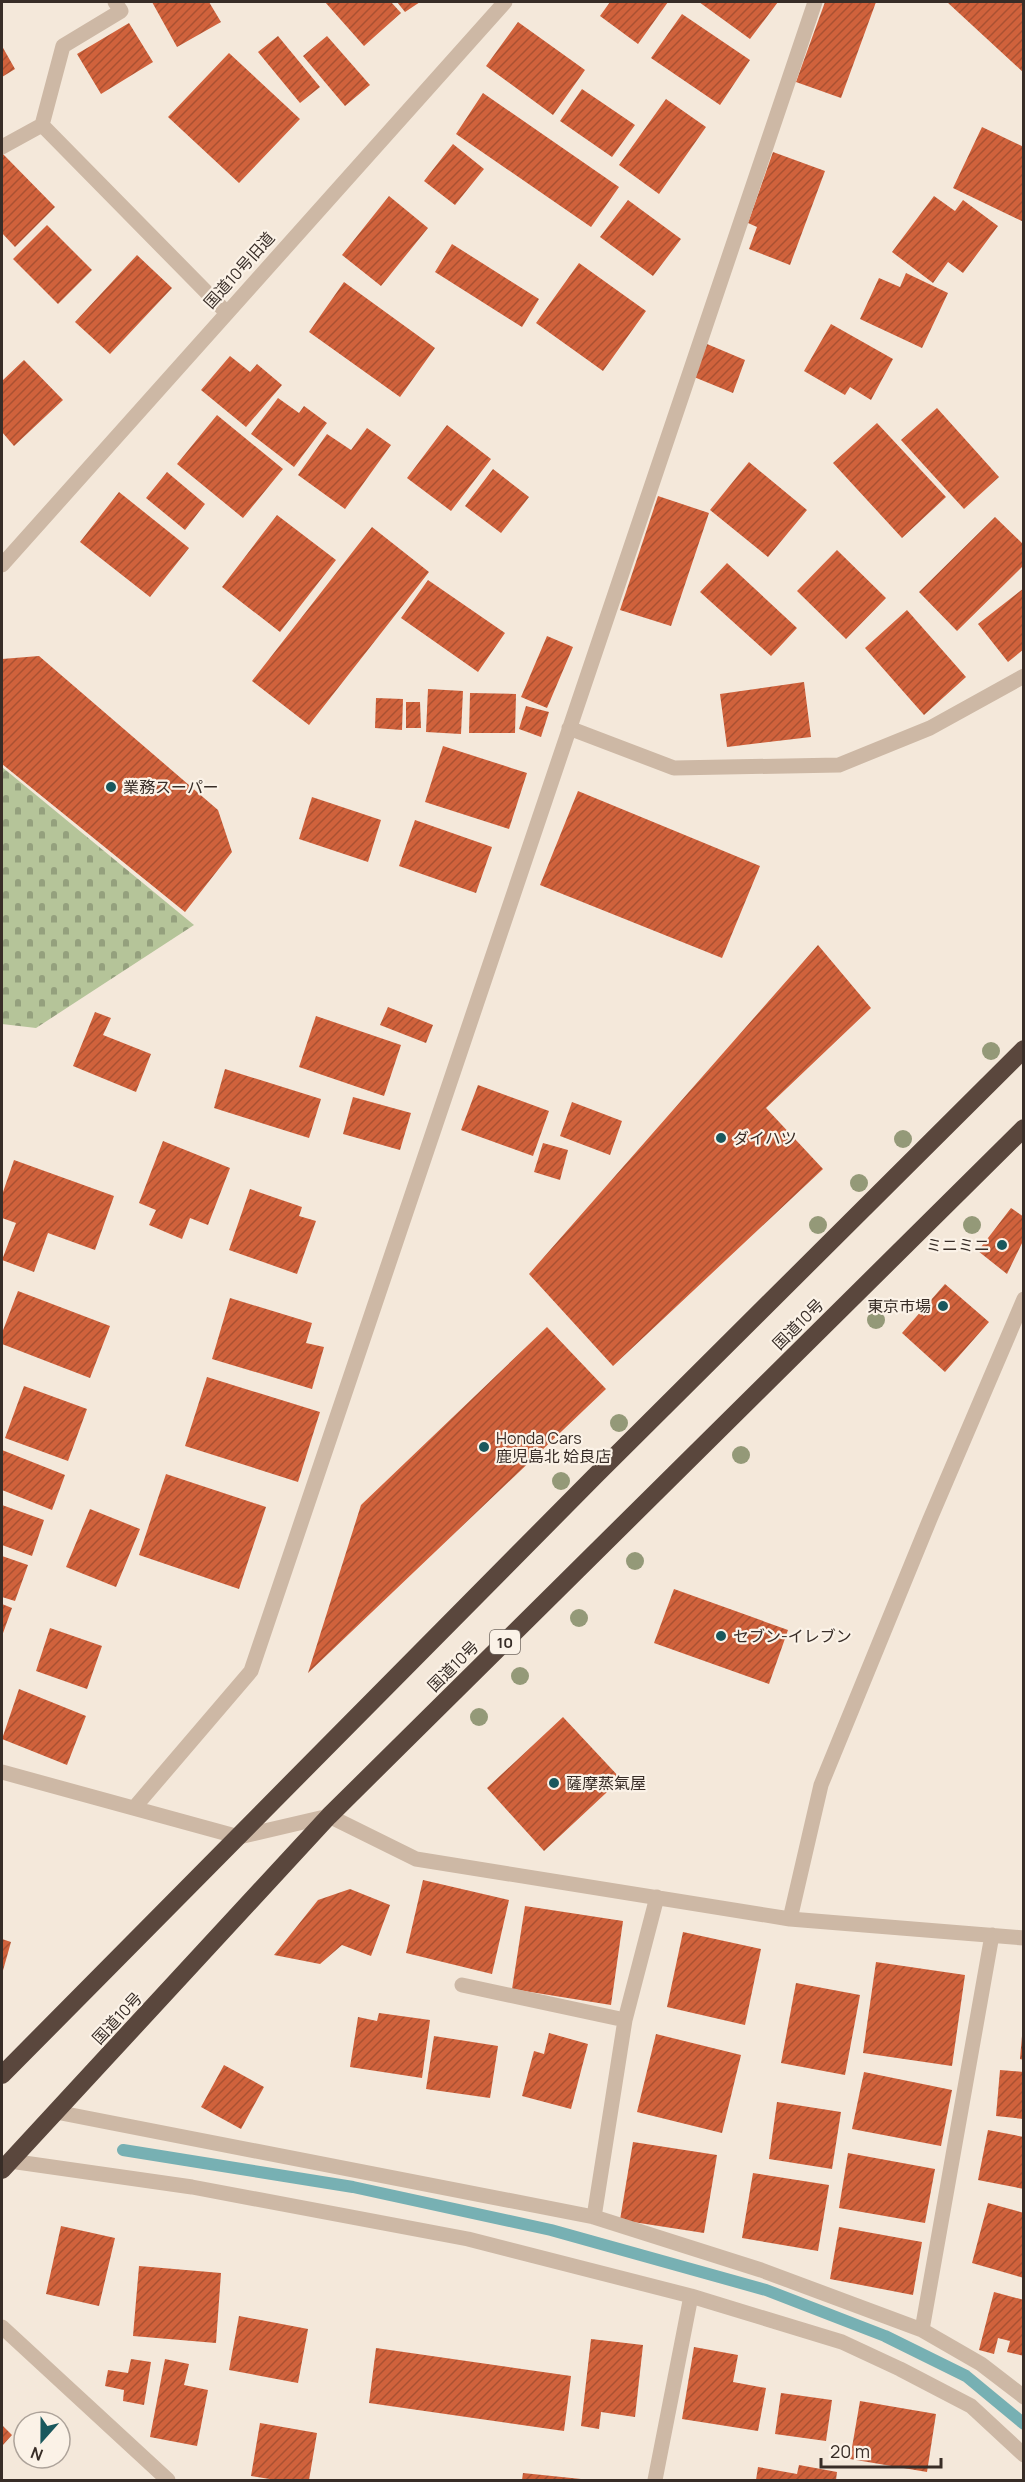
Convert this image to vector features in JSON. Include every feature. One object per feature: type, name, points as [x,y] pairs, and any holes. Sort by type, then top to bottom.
[{"type":"highway","name":"国道10号","points":[[2,2075],[587,1484],[1023,1049]]},
{"type":"highway","name":"国道10号","points":[[6,2166],[329,1816],[1023,1128]]},
{"type":"street","points":[[2,147],[42,125],[63,46],[121,11],[115,2]]},
{"type":"street","name":"国道10号旧道","points":[[2,565],[505,2]]},
{"type":"street","points":[[134,1808],[251,1671],[815,2]]},
{"type":"street","points":[[42,125],[226,312]]},
{"type":"street","points":[[569,728],[674,768],[839,765],[930,728],[1023,676]]},
{"type":"street","points":[[790,1919],[821,1785],[1023,1299]]},
{"type":"street","points":[[2,1772],[239,1837],[329,1816],[416,1859],[790,1919],[1023,1938]]},
{"type":"street","points":[[594,2217],[625,2020],[657,1897]]},
{"type":"street","points":[[922,2331],[992,1935]]},
{"type":"street","points":[[462,1985],[625,2020]]},
{"type":"street","points":[[56,2112],[594,2217],[761,2270],[922,2331],[981,2364],[1023,2397]]},
{"type":"street","points":[[6,2166],[192,2187],[468,2239],[691,2296],[842,2342],[900,2368],[971,2406],[1023,2455]]},
{"type":"street","points":[[656,2481],[691,2296]]},
{"type":"street","points":[[2,2327],[168,2481]]},
{"type":"green space","points":[[2,767],[194,925],[36,1028],[2,1024]]},
{"type":"building","points":[[152,2],[209,2],[221,22],[177,47]]},
{"type":"building","points":[[325,2],[391,2],[401,13],[364,46]]},
{"type":"building","points":[[397,2],[420,2],[405,12]]},
{"type":"building","points":[[610,2],[668,2],[638,44],[600,16]]},
{"type":"building","points":[[699,2],[778,2],[750,39]]},
{"type":"building","points":[[825,2],[876,2],[841,98],[796,82]]},
{"type":"building","points":[[947,2],[1024,2],[1024,73]]},
{"type":"building","points":[[682,14],[750,60],[720,105],[651,58]]},
{"type":"building","points":[[518,22],[585,70],[553,115],[486,66]]},
{"type":"building","points":[[129,23],[153,62],[101,94],[77,54]]},
{"type":"building","points":[[278,36],[320,87],[300,103],[258,52]]},
{"type":"building","points":[[327,36],[370,85],[345,106],[303,56]]},
{"type":"building","points":[[2,46],[15,69],[2,77]]},
{"type":"building","points":[[229,53],[300,119],[239,183],[168,117]]},
{"type":"building","points":[[582,89],[635,125],[612,157],[560,121]]},
{"type":"building","points":[[483,93],[619,187],[591,227],[456,134]]},
{"type":"building","points":[[666,99],[706,127],[659,194],[619,165]]},
{"type":"building","points":[[982,127],[1024,147],[1024,222],[953,188]]},
{"type":"building","points":[[453,144],[484,169],[455,205],[424,181]]},
{"type":"building","points":[[773,152],[825,171],[790,265],[749,249],[757,227],[748,223]]},
{"type":"building","points":[[2,153],[55,207],[15,247],[2,233]]},
{"type":"building","points":[[389,196],[428,228],[381,286],[342,255]]},
{"type":"building","points":[[934,196],[955,211],[963,200],[998,226],[963,273],[948,262],[933,283],[892,252]]},
{"type":"building","points":[[628,200],[681,239],[653,276],[600,237]]},
{"type":"building","points":[[47,225],[92,270],[58,304],[13,259]]},
{"type":"building","points":[[452,244],[539,299],[522,327],[435,272]]},
{"type":"building","points":[[137,255],[172,288],[110,354],[75,322]]},
{"type":"building","points":[[579,263],[646,311],[603,371],[536,323]]},
{"type":"building","points":[[906,273],[948,293],[922,348],[860,319],[879,278],[900,287]]},
{"type":"building","points":[[344,282],[435,348],[400,397],[309,332]]},
{"type":"building","points":[[831,324],[893,359],[871,400],[850,387],[845,395],[804,371]]},
{"type":"building","points":[[707,344],[745,360],[733,393],[694,377]]},
{"type":"building","points":[[230,356],[250,372],[257,364],[282,385],[246,427],[201,390]]},
{"type":"building","points":[[24,360],[63,400],[14,446],[2,432],[2,381]]},
{"type":"building","points":[[278,398],[299,413],[304,406],[327,423],[294,467],[251,434]]},
{"type":"building","points":[[937,408],[999,477],[964,509],[901,440]]},
{"type":"building","points":[[217,415],[283,469],[243,518],[177,464]]},
{"type":"building","points":[[877,423],[946,497],[902,538],[833,463]]},
{"type":"building","points":[[447,425],[491,459],[451,511],[407,478]]},
{"type":"building","points":[[367,428],[391,445],[345,509],[298,475],[327,434],[351,450]]},
{"type":"building","points":[[749,462],[807,510],[768,557],[710,510]]},
{"type":"building","points":[[493,469],[529,497],[501,533],[465,506]]},
{"type":"building","points":[[167,472],[205,504],[185,530],[146,498]]},
{"type":"building","points":[[119,492],[189,548],[150,597],[80,542]]},
{"type":"building","points":[[658,496],[709,513],[671,626],[620,610]]},
{"type":"building","points":[[277,515],[336,560],[280,632],[222,587]]},
{"type":"building","points":[[995,517],[1024,545],[1024,565],[957,631],[919,592]]},
{"type":"building","points":[[372,527],[429,572],[309,725],[252,681]]},
{"type":"building","points":[[837,550],[886,598],[846,639],[797,591]]},
{"type":"building","points":[[727,563],[797,628],[771,656],[700,592]]},
{"type":"building","points":[[428,580],[505,633],[478,672],[401,618]]},
{"type":"building","points":[[1024,588],[1024,649],[1008,662],[978,624]]},
{"type":"building","points":[[907,610],[966,677],[924,715],[865,648]]},
{"type":"building","points":[[547,636],[573,647],[547,708],[521,697]]},
{"type":"building","name":"業務スーパー","points":[[39,656],[218,810],[232,852],[185,912],[2,764],[2,659]]},
{"type":"building","points":[[804,682],[811,737],[727,747],[720,694]]},
{"type":"building","points":[[428,689],[463,691],[461,734],[426,732]]},
{"type":"building","points":[[470,693],[516,694],[515,733],[469,733]]},
{"type":"building","points":[[376,698],[403,699],[402,730],[375,728]]},
{"type":"building","points":[[406,702],[420,702],[421,728],[406,728]]},
{"type":"building","points":[[526,706],[549,712],[541,737],[519,729]]},
{"type":"building","points":[[443,746],[527,773],[509,829],[425,802]]},
{"type":"building","points":[[578,791],[760,866],[722,958],[540,885]]},
{"type":"building","points":[[312,797],[381,820],[368,862],[299,839]]},
{"type":"building","points":[[415,820],[492,847],[476,893],[399,866]]},
{"type":"building","name":"ダイハツ","points":[[818,945],[871,1008],[766,1108],[823,1169],[613,1366],[529,1274]]},
{"type":"building","points":[[388,1007],[433,1025],[426,1043],[380,1025]]},
{"type":"building","points":[[95,1012],[111,1018],[103,1035],[151,1054],[136,1092],[73,1066]]},
{"type":"building","points":[[316,1016],[401,1045],[384,1096],[299,1067]]},
{"type":"building","points":[[225,1069],[321,1099],[309,1138],[214,1108]]},
{"type":"building","points":[[478,1085],[549,1111],[533,1156],[461,1130]]},
{"type":"building","points":[[353,1097],[411,1113],[400,1150],[343,1134]]},
{"type":"building","points":[[572,1102],[622,1121],[610,1155],[560,1136]]},
{"type":"building","points":[[163,1141],[230,1168],[208,1225],[190,1218],[182,1239],[149,1225],[156,1210],[139,1203]]},
{"type":"building","points":[[543,1143],[568,1150],[560,1180],[534,1172]]},
{"type":"building","points":[[14,1160],[114,1196],[95,1250],[48,1233],[34,1272],[2,1260],[16,1223],[2,1218],[2,1195]]},
{"type":"building","points":[[250,1189],[302,1207],[299,1216],[316,1221],[297,1274],[229,1250]]},
{"type":"building","name":"ミニミニ","points":[[1011,1208],[1024,1217],[1024,1239],[1007,1274],[978,1251]]},
{"type":"building","points":[[945,1284],[989,1322],[945,1372],[902,1333]]},
{"type":"building","points":[[18,1291],[110,1326],[90,1378],[2,1344],[2,1333]]},
{"type":"building","points":[[230,1298],[312,1323],[306,1343],[324,1347],[312,1389],[212,1359]]},
{"type":"building","name":"Honda Cars 鹿児島北 姶良店","points":[[547,1327],[606,1389],[308,1673],[361,1505]]},
{"type":"building","points":[[207,1377],[320,1412],[298,1482],[185,1446]]},
{"type":"building","points":[[24,1386],[87,1409],[68,1461],[5,1438]]},
{"type":"building","points":[[2,1450],[65,1475],[52,1510],[2,1490]]},
{"type":"building","points":[[166,1474],[266,1507],[239,1589],[139,1555]]},
{"type":"building","points":[[2,1505],[44,1520],[32,1556],[2,1545]]},
{"type":"building","points":[[90,1509],[140,1529],[116,1587],[66,1567]]},
{"type":"building","points":[[2,1556],[28,1565],[15,1601],[2,1597]]},
{"type":"building","name":"セブン-イレブン","points":[[674,1589],[788,1630],[769,1684],[654,1643]]},
{"type":"building","points":[[2,1604],[12,1608],[2,1636]]},
{"type":"building","points":[[50,1628],[102,1646],[87,1689],[36,1671]]},
{"type":"building","points":[[19,1689],[86,1716],[67,1765],[2,1739]]},
{"type":"building","name":"薩摩蒸氣屋","points":[[563,1717],[621,1779],[544,1851],[487,1788]]},
{"type":"building","points":[[423,1880],[509,1900],[492,1974],[406,1953]]},
{"type":"building","points":[[350,1889],[390,1905],[371,1956],[342,1945],[320,1964],[274,1955],[318,1900]]},
{"type":"building","points":[[525,1906],[623,1921],[611,2005],[512,1989]]},
{"type":"building","points":[[683,1932],[761,1949],[745,2025],[667,2007]]},
{"type":"building","points":[[2,1939],[11,1942],[2,1974]]},
{"type":"building","points":[[876,1962],[965,1975],[952,2066],[863,2053]]},
{"type":"building","points":[[796,1983],[860,1995],[845,2075],[781,2063]]},
{"type":"building","points":[[379,2013],[430,2020],[422,2078],[350,2067],[358,2017],[377,2021]]},
{"type":"building","points":[[549,2033],[588,2044],[571,2109],[522,2096],[534,2051],[544,2054]]},
{"type":"building","points":[[656,2034],[741,2055],[722,2133],[637,2112]]},
{"type":"building","points":[[434,2036],[498,2046],[490,2098],[426,2089]]},
{"type":"building","points":[[1022,2036],[1024,2037],[1024,2060],[1020,2059]]},
{"type":"building","points":[[224,2065],[264,2087],[241,2129],[201,2107]]},
{"type":"building","points":[[1000,2070],[1024,2072],[1024,2119],[996,2116]]},
{"type":"building","points":[[864,2072],[952,2090],[941,2146],[852,2129]]},
{"type":"building","points":[[777,2102],[841,2112],[832,2169],[769,2159]]},
{"type":"building","points":[[988,2130],[1024,2137],[1024,2189],[978,2180]]},
{"type":"building","points":[[633,2142],[717,2155],[704,2233],[620,2220]]},
{"type":"building","points":[[848,2153],[935,2169],[925,2223],[839,2208]]},
{"type":"building","points":[[753,2173],[829,2185],[818,2251],[742,2238]]},
{"type":"building","points":[[988,2203],[1024,2213],[1024,2278],[972,2263]]},
{"type":"building","points":[[61,2226],[115,2238],[99,2306],[46,2294]]},
{"type":"building","points":[[839,2227],[922,2242],[913,2295],[830,2279]]},
{"type":"building","points":[[139,2266],[221,2273],[216,2343],[133,2336]]},
{"type":"building","points":[[994,2292],[1024,2300],[1024,2356],[1007,2352],[1010,2341],[998,2338],[994,2354],[979,2350]]},
{"type":"building","points":[[239,2316],[308,2329],[298,2383],[229,2370]]},
{"type":"building","points":[[591,2339],[643,2345],[635,2417],[601,2412],[599,2429],[581,2426]]},
{"type":"building","points":[[694,2347],[738,2355],[733,2382],[766,2388],[758,2431],[682,2419]]},
{"type":"building","points":[[376,2348],[571,2376],[564,2431],[369,2403]]},
{"type":"building","points":[[131,2359],[151,2362],[144,2405],[123,2401],[124,2390],[105,2386],[108,2370],[128,2373]]},
{"type":"building","points":[[165,2359],[189,2364],[184,2385],[208,2390],[197,2446],[150,2437]]},
{"type":"building","points":[[781,2393],[832,2400],[826,2441],[775,2434]]},
{"type":"building","points":[[860,2401],[936,2414],[927,2472],[850,2459]]},
{"type":"building","points":[[260,2423],[317,2433],[309,2480],[276,2480],[251,2476]]},
{"type":"building","points":[[2,2425],[12,2435],[2,2446]]},
{"type":"building","points":[[799,2465],[837,2472],[836,2480],[756,2480],[758,2467],[797,2474]]},
{"type":"building","points":[[523,2473],[581,2479],[581,2480],[522,2480]]},
{"type":"waterway","points":[[123,2150],[353,2187],[551,2230],[766,2290],[885,2336],[966,2376],[1024,2424]]},
{"type":"place","name":"業務スーパー","points":[[111,787]]},
{"type":"place","name":"ダイハツ","points":[[721,1138]]},
{"type":"place","name":"ミニミニ","points":[[1002,1245]]},
{"type":"place","name":"東京市場","points":[[943,1306]]},
{"type":"place","name":"Honda Cars 鹿児島北 姶良店","points":[[484,1447]]},
{"type":"place","name":"セブン-イレブン","points":[[721,1636]]},
{"type":"place","name":"薩摩蒸氣屋","points":[[554,1783]]}]
